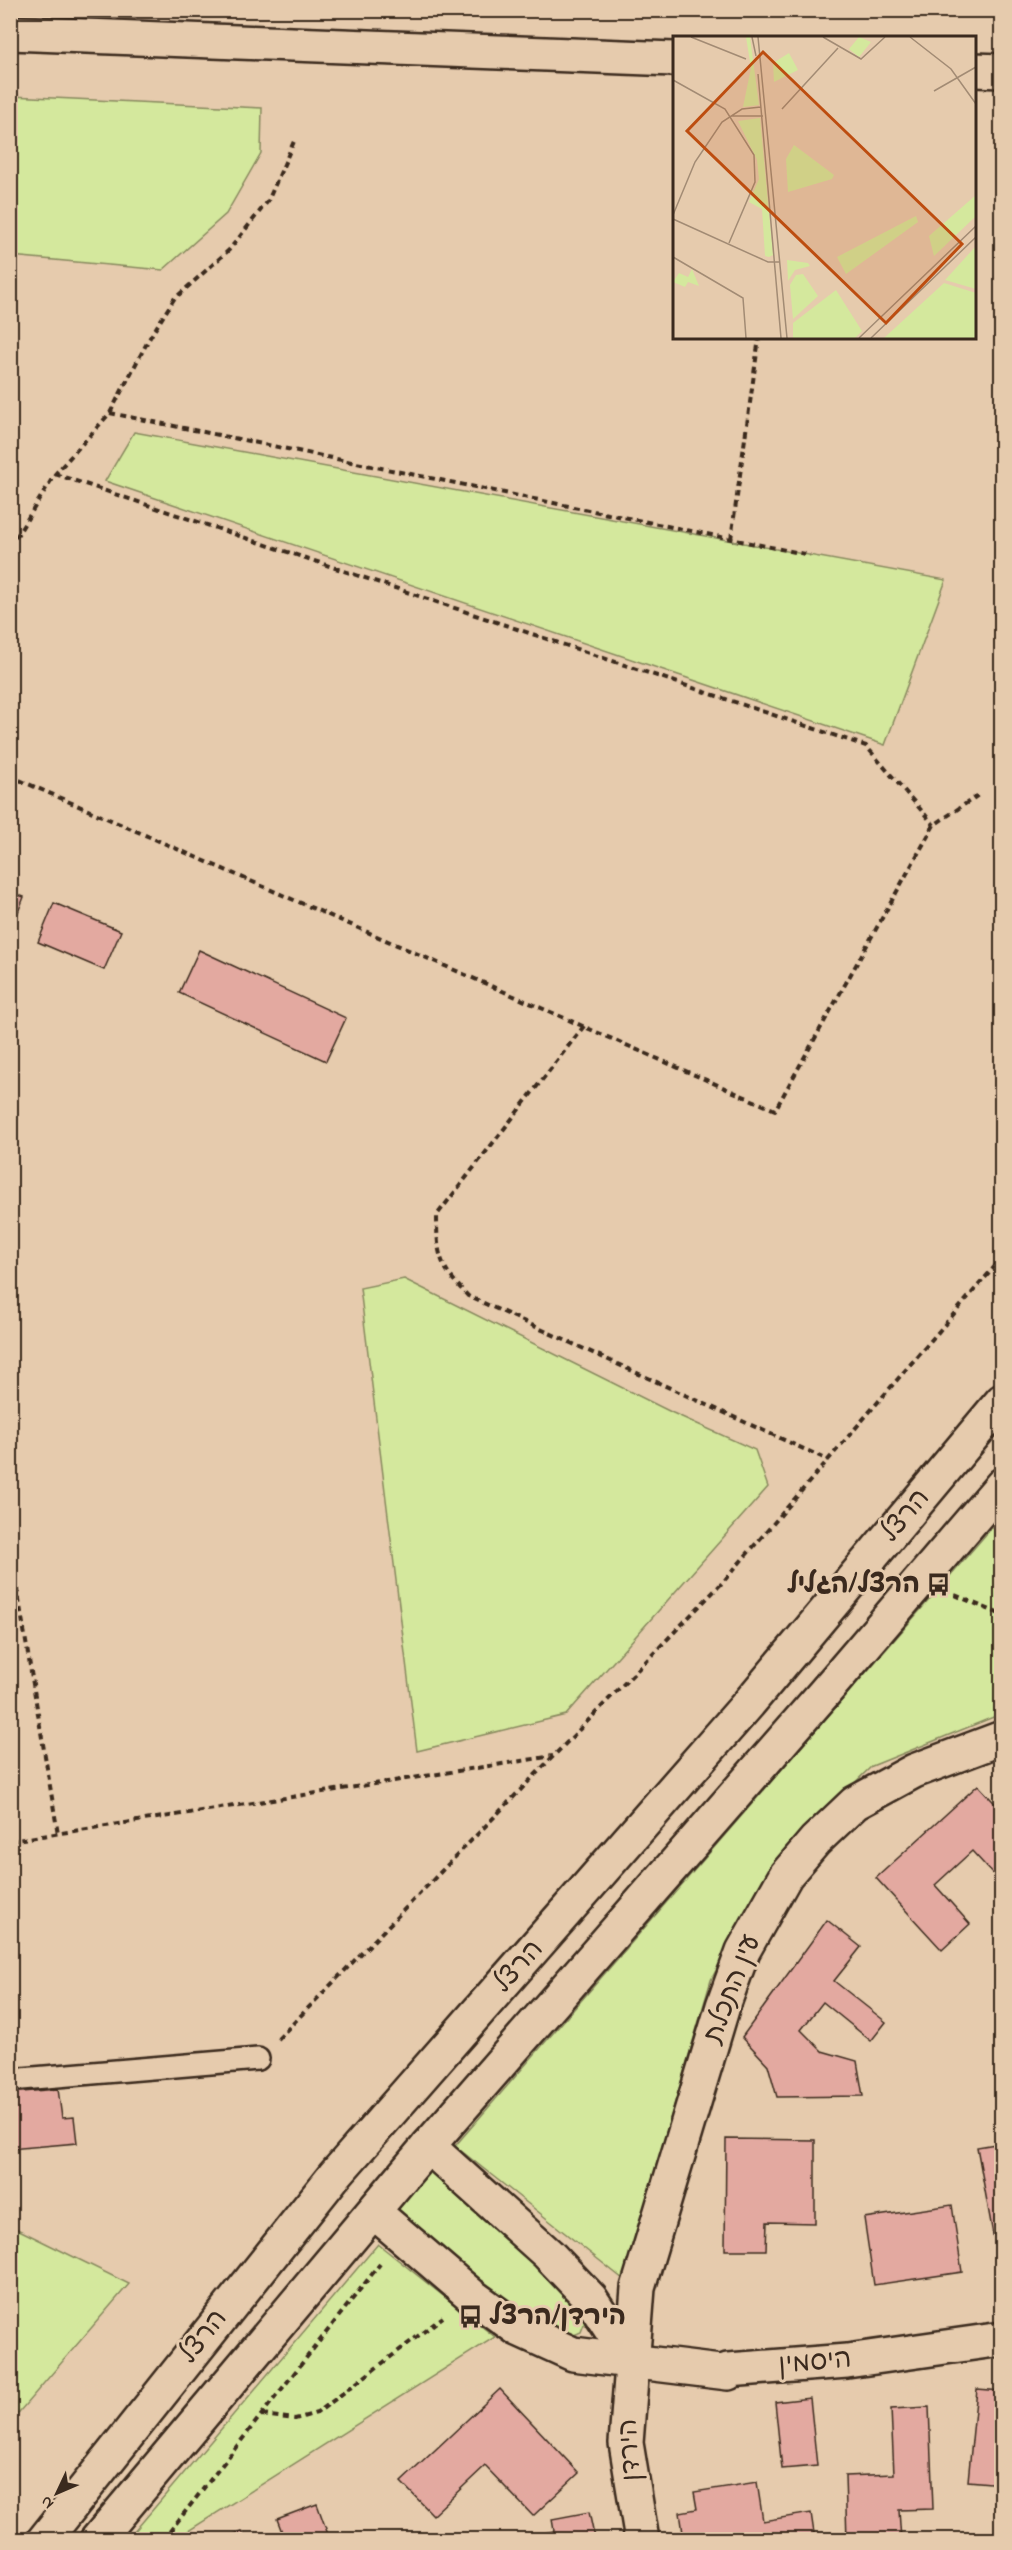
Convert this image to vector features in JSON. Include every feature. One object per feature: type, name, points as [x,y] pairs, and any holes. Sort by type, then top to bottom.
[{"type":"main road","points":[[10,33],[673,59]]},
{"type":"main road","points":[[976,70],[1002,70]]},
{"type":"main road","name":"הרצל","points":[[44,2540],[222,2313],[334,2176],[749,1703],[1002,1401]]},
{"type":"main road","name":"הרצל","points":[[97,2540],[428,2146],[1002,1485]]},
{"type":"main road","name":"עין התכלת","points":[[631,2360],[642,2270],[723,2006],[742,1951],[766,1908],[786,1875],[815,1841],[855,1803],[914,1771],[1002,1738]]},
{"type":"main road","points":[[428,2146],[549,2254],[591,2299],[631,2360]]},
{"type":"main road","name":"היסמין","points":[[374,2212],[471,2295],[518,2329],[573,2354],[728,2373],[728,2370],[847,2361],[1002,2339]]},
{"type":"main road","name":"הירדן","points":[[631,2360],[626,2444],[642,2540]]},
{"type":"lane","points":[[10,2080],[258,2059]]},
{"type":"path","points":[[10,547],[55,474],[110,413],[149,339],[174,299],[229,250],[268,201],[295,139]]},
{"type":"path","points":[[731,538],[759,339]]},
{"type":"path","points":[[110,413],[810,555]]},
{"type":"path","points":[[55,474],[866,746],[934,825]]},
{"type":"path","points":[[10,776],[775,1110],[934,825],[980,794]]},
{"type":"path","points":[[584,1026],[437,1215],[437,1247],[446,1274],[468,1296],[828,1460]]},
{"type":"path","points":[[258,2059],[723,1582],[1002,1258]]},
{"type":"path","points":[[10,1546],[58,1834]]},
{"type":"path","points":[[921,1580],[1002,1615]]},
{"type":"path","points":[[10,1841],[554,1755]]},
{"type":"path","points":[[163,2540],[402,2236]]},
{"type":"path","points":[[261,2415],[295,2419],[317,2413],[471,2295]]},
{"type":"green space","points":[[11,96],[262,108],[261,153],[226,214],[163,270],[11,256]]},
{"type":"green space","points":[[134,432],[946,580],[885,745],[105,481]]},
{"type":"green space","points":[[404,1279],[673,1413],[755,1450],[768,1487],[566,1715],[417,1751],[360,1288]]},
{"type":"green space","points":[[1001,1517],[1001,1714],[872,1766],[809,1827],[732,1940],[711,1980],[623,2279],[455,2146]]},
{"type":"green space","points":[[436,2164],[551,2268],[586,2319],[581,2332],[563,2340],[545,2333],[387,2213]]},
{"type":"green space","points":[[11,2226],[129,2284],[14,2418],[10,2417]]},
{"type":"green space","points":[[378,2244],[495,2337],[188,2531],[181,2539],[128,2539]]},
{"type":"building","points":[[10,892],[24,897],[11,930],[10,930]]},
{"type":"building","points":[[54,903],[121,931],[104,970],[38,942]]},
{"type":"building","points":[[199,950],[346,1018],[326,1061],[179,993]]},
{"type":"building","points":[[978,1785],[1002,1811],[1002,1819],[996,1824],[1002,1830],[1002,1870],[995,1876],[972,1851],[935,1885],[970,1924],[942,1950],[876,1878]]},
{"type":"building","points":[[827,1920],[861,1947],[834,1981],[886,2022],[871,2041],[823,2002],[801,2030],[822,2051],[857,2061],[863,2096],[777,2097],[768,2065],[742,2037]]},
{"type":"building","points":[[58,2089],[62,2118],[74,2117],[77,2143],[10,2149],[10,2093]]},
{"type":"building","points":[[726,2139],[815,2140],[815,2223],[767,2222],[766,2250],[725,2250]]},
{"type":"building","points":[[1002,2143],[1002,2238],[994,2240],[977,2147]]},
{"type":"building","points":[[952,2205],[962,2272],[874,2285],[864,2218]]},
{"type":"building","points":[[500,2389],[579,2473],[533,2516],[485,2466],[433,2515],[401,2482]]},
{"type":"building","points":[[977,2389],[1002,2391],[1002,2484],[968,2481]]},
{"type":"building","points":[[810,2398],[817,2466],[782,2469],[775,2402]]},
{"type":"building","points":[[929,2407],[933,2509],[899,2510],[901,2540],[847,2540],[845,2476],[894,2474],[891,2409]]},
{"type":"building","points":[[757,2482],[763,2521],[811,2513],[815,2540],[684,2540],[680,2512],[697,2509],[694,2492]]},
{"type":"building","points":[[317,2504],[330,2540],[285,2540],[277,2519]]},
{"type":"building","points":[[589,2512],[595,2540],[525,2540],[524,2537],[554,2531],[552,2519]]},
{"type":"building","points":[[242,2531],[246,2540],[220,2540]]},
{"type":"place","name":"הרצל/הגליל","points":[[938,1585]]},
{"type":"place","name":"הירדן/הרצל","points":[[471,2317]]}]
